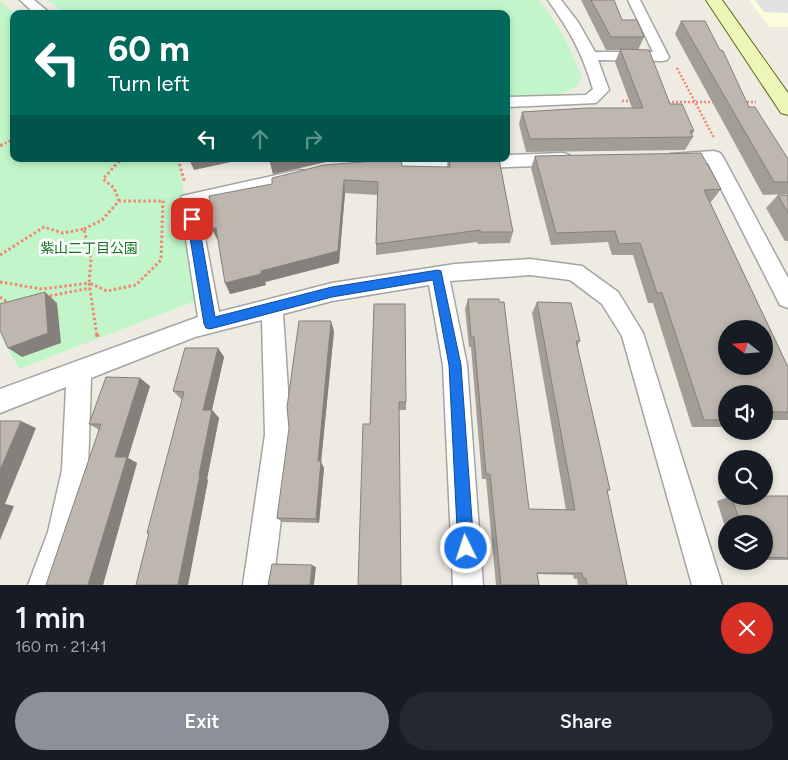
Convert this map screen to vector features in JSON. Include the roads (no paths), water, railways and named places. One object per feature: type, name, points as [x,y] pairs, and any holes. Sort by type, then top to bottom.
[{"type":"street","points":[[26,0],[39,10]]},
{"type":"street","points":[[510,102],[590,100],[601,90],[591,56],[570,19],[554,0]]},
{"type":"street","points":[[591,56],[662,57],[634,0]]},
{"type":"street","points":[[714,0],[788,108]]},
{"type":"street","points":[[510,160],[576,158]]},
{"type":"street","points":[[655,158],[714,158],[788,298]]},
{"type":"street","points":[[354,168],[442,162]]},
{"type":"street","points":[[210,324],[189,201],[317,172]]},
{"type":"street","points":[[0,401],[90,366],[210,324],[332,292],[455,272],[530,267],[576,272],[610,298],[632,333],[707,585]]},
{"type":"street","points":[[438,274],[455,365],[468,585]]},
{"type":"street","points":[[258,585],[278,435],[272,308]]},
{"type":"street","points":[[43,585],[62,532],[75,470],[90,366]]},
{"type":"park label","name":"紫山二丁目公園","points":[[89,248]]}]
